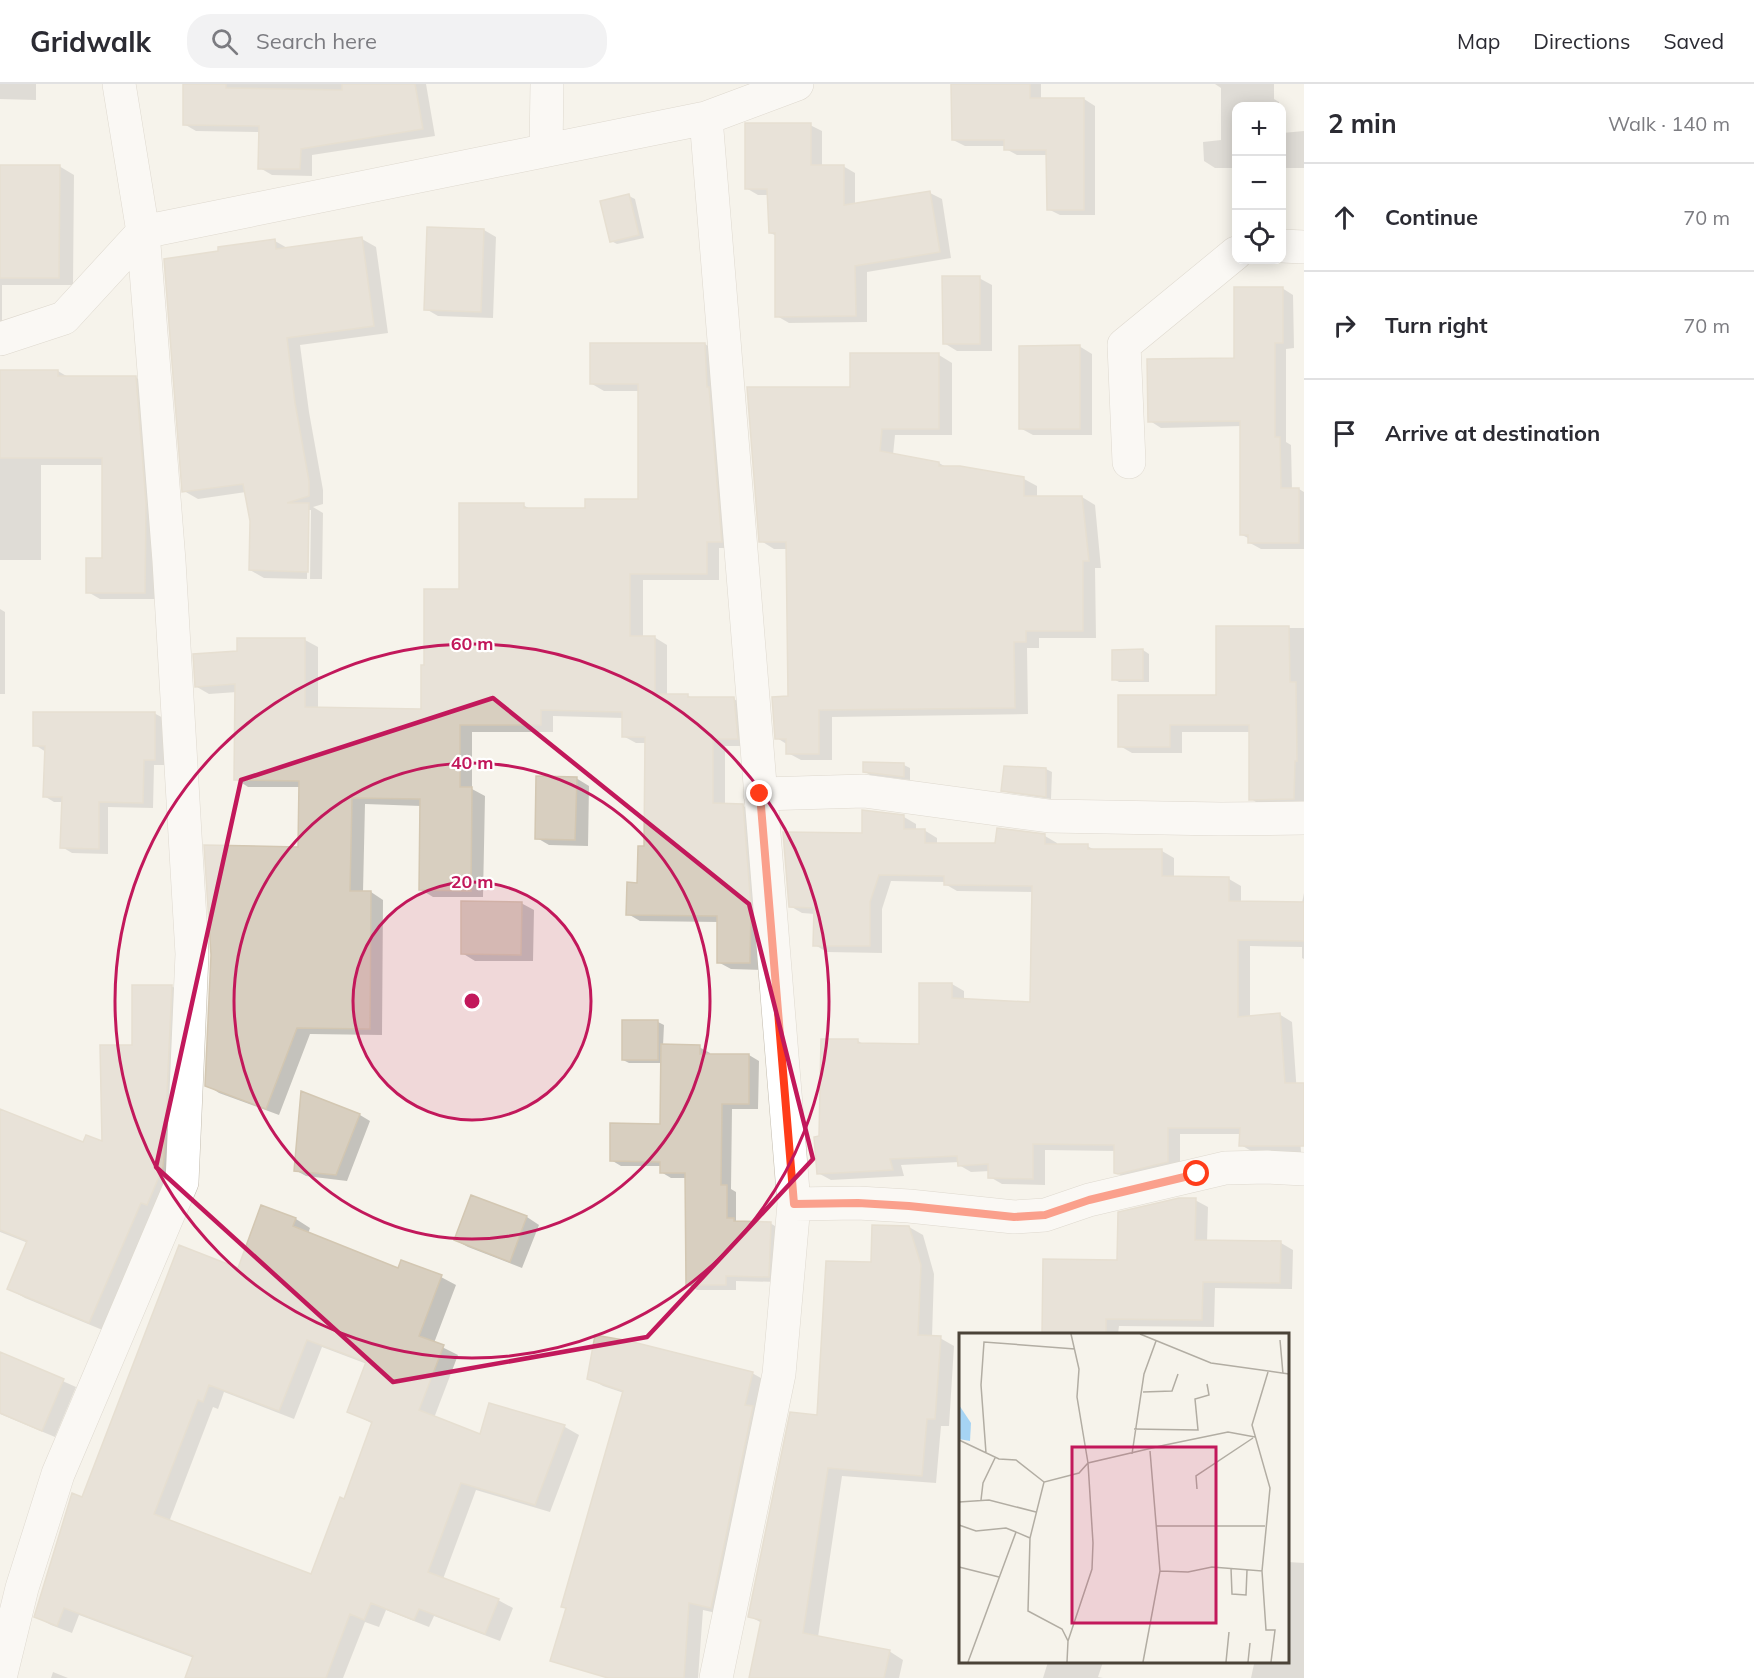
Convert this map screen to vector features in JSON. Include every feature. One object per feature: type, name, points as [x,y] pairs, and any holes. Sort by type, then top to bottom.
[{"type":"street","points":[[0,1678],[22,1588],[58,1474],[182,1182],[192,954],[169,561],[142,232],[118,84]]},
{"type":"street","points":[[546,150],[547,84]]},
{"type":"street","points":[[0,339],[64,318],[142,232],[706,118],[796,84]]},
{"type":"street","points":[[706,118],[794,1204],[779,1374],[716,1678]]},
{"type":"street","points":[[1286,246],[1304,247]]},
{"type":"street","points":[[1129,462],[1124,345],[1232,256]]},
{"type":"street","points":[[760,794],[864,791],[1049,816],[1304,818]]},
{"type":"street","points":[[794,1204],[858,1203],[1014,1217],[1045,1215],[1089,1200],[1225,1168],[1304,1169]]},
{"type":"highlighted area","points":[[493,698],[749,904],[813,1159],[647,1337],[393,1382],[156,1167],[241,780]]},
{"type":"building","points":[[183,84],[226,84],[226,88],[342,90],[342,84],[415,84],[423,129],[301,149],[300,169],[258,169],[259,126],[183,125]]},
{"type":"building","points":[[951,84],[1030,84],[1030,98],[1084,98],[1084,210],[1047,210],[1046,150],[1004,150],[1004,140],[952,140]]},
{"type":"building","points":[[745,123],[811,123],[811,165],[844,165],[844,205],[930,191],[940,252],[855,266],[856,316],[775,317],[775,233],[769,233],[767,189],[745,189]]},
{"type":"building","points":[[0,165],[60,165],[59,278],[0,278]]},
{"type":"building","points":[[629,194],[639,235],[610,242],[600,201]]},
{"type":"building","points":[[427,227],[484,229],[481,312],[424,310]]},
{"type":"building","points":[[362,237],[374,326],[287,338],[295,403],[309,481],[309,496],[287,503],[309,503],[308,572],[249,570],[250,521],[243,484],[182,492],[164,259],[218,251],[218,247],[275,239],[276,249]]},
{"type":"building","points":[[942,276],[980,276],[980,344],[943,344]]},
{"type":"building","points":[[1234,287],[1283,287],[1283,343],[1275,343],[1275,437],[1280,437],[1281,488],[1299,488],[1299,543],[1248,543],[1248,535],[1240,535],[1240,421],[1148,422],[1147,359],[1234,358]]},
{"type":"building","points":[[590,343],[705,343],[722,542],[707,542],[707,574],[630,574],[630,636],[655,636],[655,694],[734,697],[738,739],[713,739],[713,803],[743,804],[751,907],[750,963],[717,963],[717,916],[626,915],[627,882],[637,883],[638,846],[644,846],[645,737],[622,737],[622,712],[541,710],[541,725],[460,725],[460,787],[472,787],[471,891],[419,890],[420,799],[352,798],[350,891],[371,891],[370,1029],[297,1028],[266,1109],[205,1086],[211,955],[204,845],[298,847],[299,781],[234,780],[235,684],[195,687],[193,654],[237,651],[237,638],[305,638],[305,707],[421,709],[421,665],[424,665],[424,589],[459,589],[459,503],[524,503],[524,508],[585,508],[585,499],[638,499],[638,384],[590,384]]},
{"type":"building","points":[[1080,345],[1080,429],[1019,429],[1019,346]]},
{"type":"building","points":[[850,353],[939,353],[939,429],[882,429],[880,451],[939,462],[939,466],[960,466],[1024,477],[1024,496],[1082,496],[1089,561],[1083,561],[1083,631],[1026,631],[1026,642],[1014,642],[1015,708],[819,710],[819,754],[786,754],[786,739],[775,739],[772,697],[788,696],[786,542],[759,542],[747,387],[850,387]]},
{"type":"building","points":[[0,370],[58,370],[58,376],[136,376],[146,503],[145,593],[86,593],[86,558],[102,558],[102,458],[0,458]]},
{"type":"building","points":[[1216,626],[1289,626],[1290,682],[1296,682],[1297,761],[1295,761],[1294,799],[1249,800],[1249,725],[1170,725],[1170,747],[1118,747],[1118,695],[1216,695]]},
{"type":"building","points":[[1143,649],[1143,680],[1112,680],[1112,650]]},
{"type":"building","points":[[33,712],[155,712],[155,760],[144,760],[143,803],[99,802],[99,849],[60,848],[62,797],[43,797],[45,746],[33,746]]},
{"type":"building","points":[[863,762],[904,763],[904,777],[863,772]]},
{"type":"building","points":[[1004,766],[1046,768],[1046,797],[1001,791]]},
{"type":"building","points":[[536,776],[577,777],[575,840],[535,839]]},
{"type":"building","points":[[862,810],[904,815],[904,829],[925,829],[925,843],[995,843],[997,828],[1045,834],[1045,844],[1088,844],[1088,849],[1162,849],[1162,876],[1229,877],[1229,901],[1304,902],[1304,941],[1238,940],[1238,1017],[1280,1013],[1285,1083],[1304,1083],[1304,1146],[1239,1146],[1240,1128],[1168,1128],[1168,1162],[1118,1174],[1114,1173],[1114,1145],[1033,1144],[1033,1179],[988,1178],[988,1164],[958,1166],[957,1156],[890,1159],[893,1170],[817,1174],[814,1137],[819,1136],[821,1039],[858,1039],[858,1043],[919,1044],[919,983],[952,983],[952,998],[1030,1002],[1032,886],[944,885],[944,876],[879,875],[870,902],[870,946],[813,946],[814,908],[789,907],[783,832],[862,833]]},
{"type":"building","points":[[461,901],[522,902],[521,955],[461,954]]},
{"type":"building","points":[[132,985],[172,985],[163,1167],[147,1205],[141,1203],[89,1323],[7,1289],[27,1241],[0,1230],[0,1109],[83,1142],[86,1135],[102,1141],[100,1045],[132,1045]]},
{"type":"building","points":[[622,1020],[658,1020],[658,1060],[622,1060]]},
{"type":"building","points":[[661,1044],[700,1045],[700,1054],[749,1054],[749,1104],[722,1104],[721,1185],[727,1185],[727,1218],[734,1218],[734,1221],[771,1222],[769,1277],[726,1276],[726,1285],[686,1285],[685,1173],[660,1173],[660,1162],[610,1161],[610,1123],[660,1124]]},
{"type":"building","points":[[301,1091],[360,1114],[336,1175],[294,1171]]},
{"type":"building","points":[[471,1195],[527,1216],[510,1262],[454,1240]]},
{"type":"building","points":[[1179,1198],[1196,1198],[1195,1240],[1281,1241],[1280,1283],[1203,1282],[1202,1320],[1106,1319],[1106,1333],[1042,1333],[1043,1259],[1117,1260],[1118,1212]]},
{"type":"building","points":[[261,1205],[296,1218],[293,1226],[398,1268],[401,1260],[442,1275],[419,1336],[444,1345],[419,1410],[480,1434],[489,1403],[565,1425],[535,1505],[461,1483],[428,1572],[499,1599],[485,1634],[419,1609],[414,1620],[371,1603],[364,1620],[350,1614],[326,1678],[185,1678],[193,1656],[64,1608],[57,1626],[34,1617],[72,1493],[82,1497],[179,1245],[238,1268]],"holes":[[[307,1340],[366,1362],[347,1412],[372,1422],[344,1499],[340,1497],[311,1574],[154,1514],[198,1400],[203,1402],[209,1385],[279,1411]]]},
{"type":"building","points":[[872,1225],[909,1226],[921,1265],[918,1335],[941,1336],[935,1419],[927,1419],[922,1476],[828,1468],[803,1633],[890,1650],[884,1678],[749,1678],[761,1620],[748,1617],[790,1412],[817,1415],[826,1261],[871,1262]]},
{"type":"building","points":[[595,1335],[629,1341],[753,1372],[745,1405],[753,1406],[711,1608],[689,1603],[684,1678],[608,1678],[550,1661],[566,1608],[561,1607],[623,1391],[587,1379]]},
{"type":"building","points":[[0,1352],[64,1379],[42,1431],[0,1413]]},
{"type":"route","points":[[760,794],[794,1204],[858,1203],[1014,1217],[1045,1215],[1089,1200],[1197,1174]]}]
